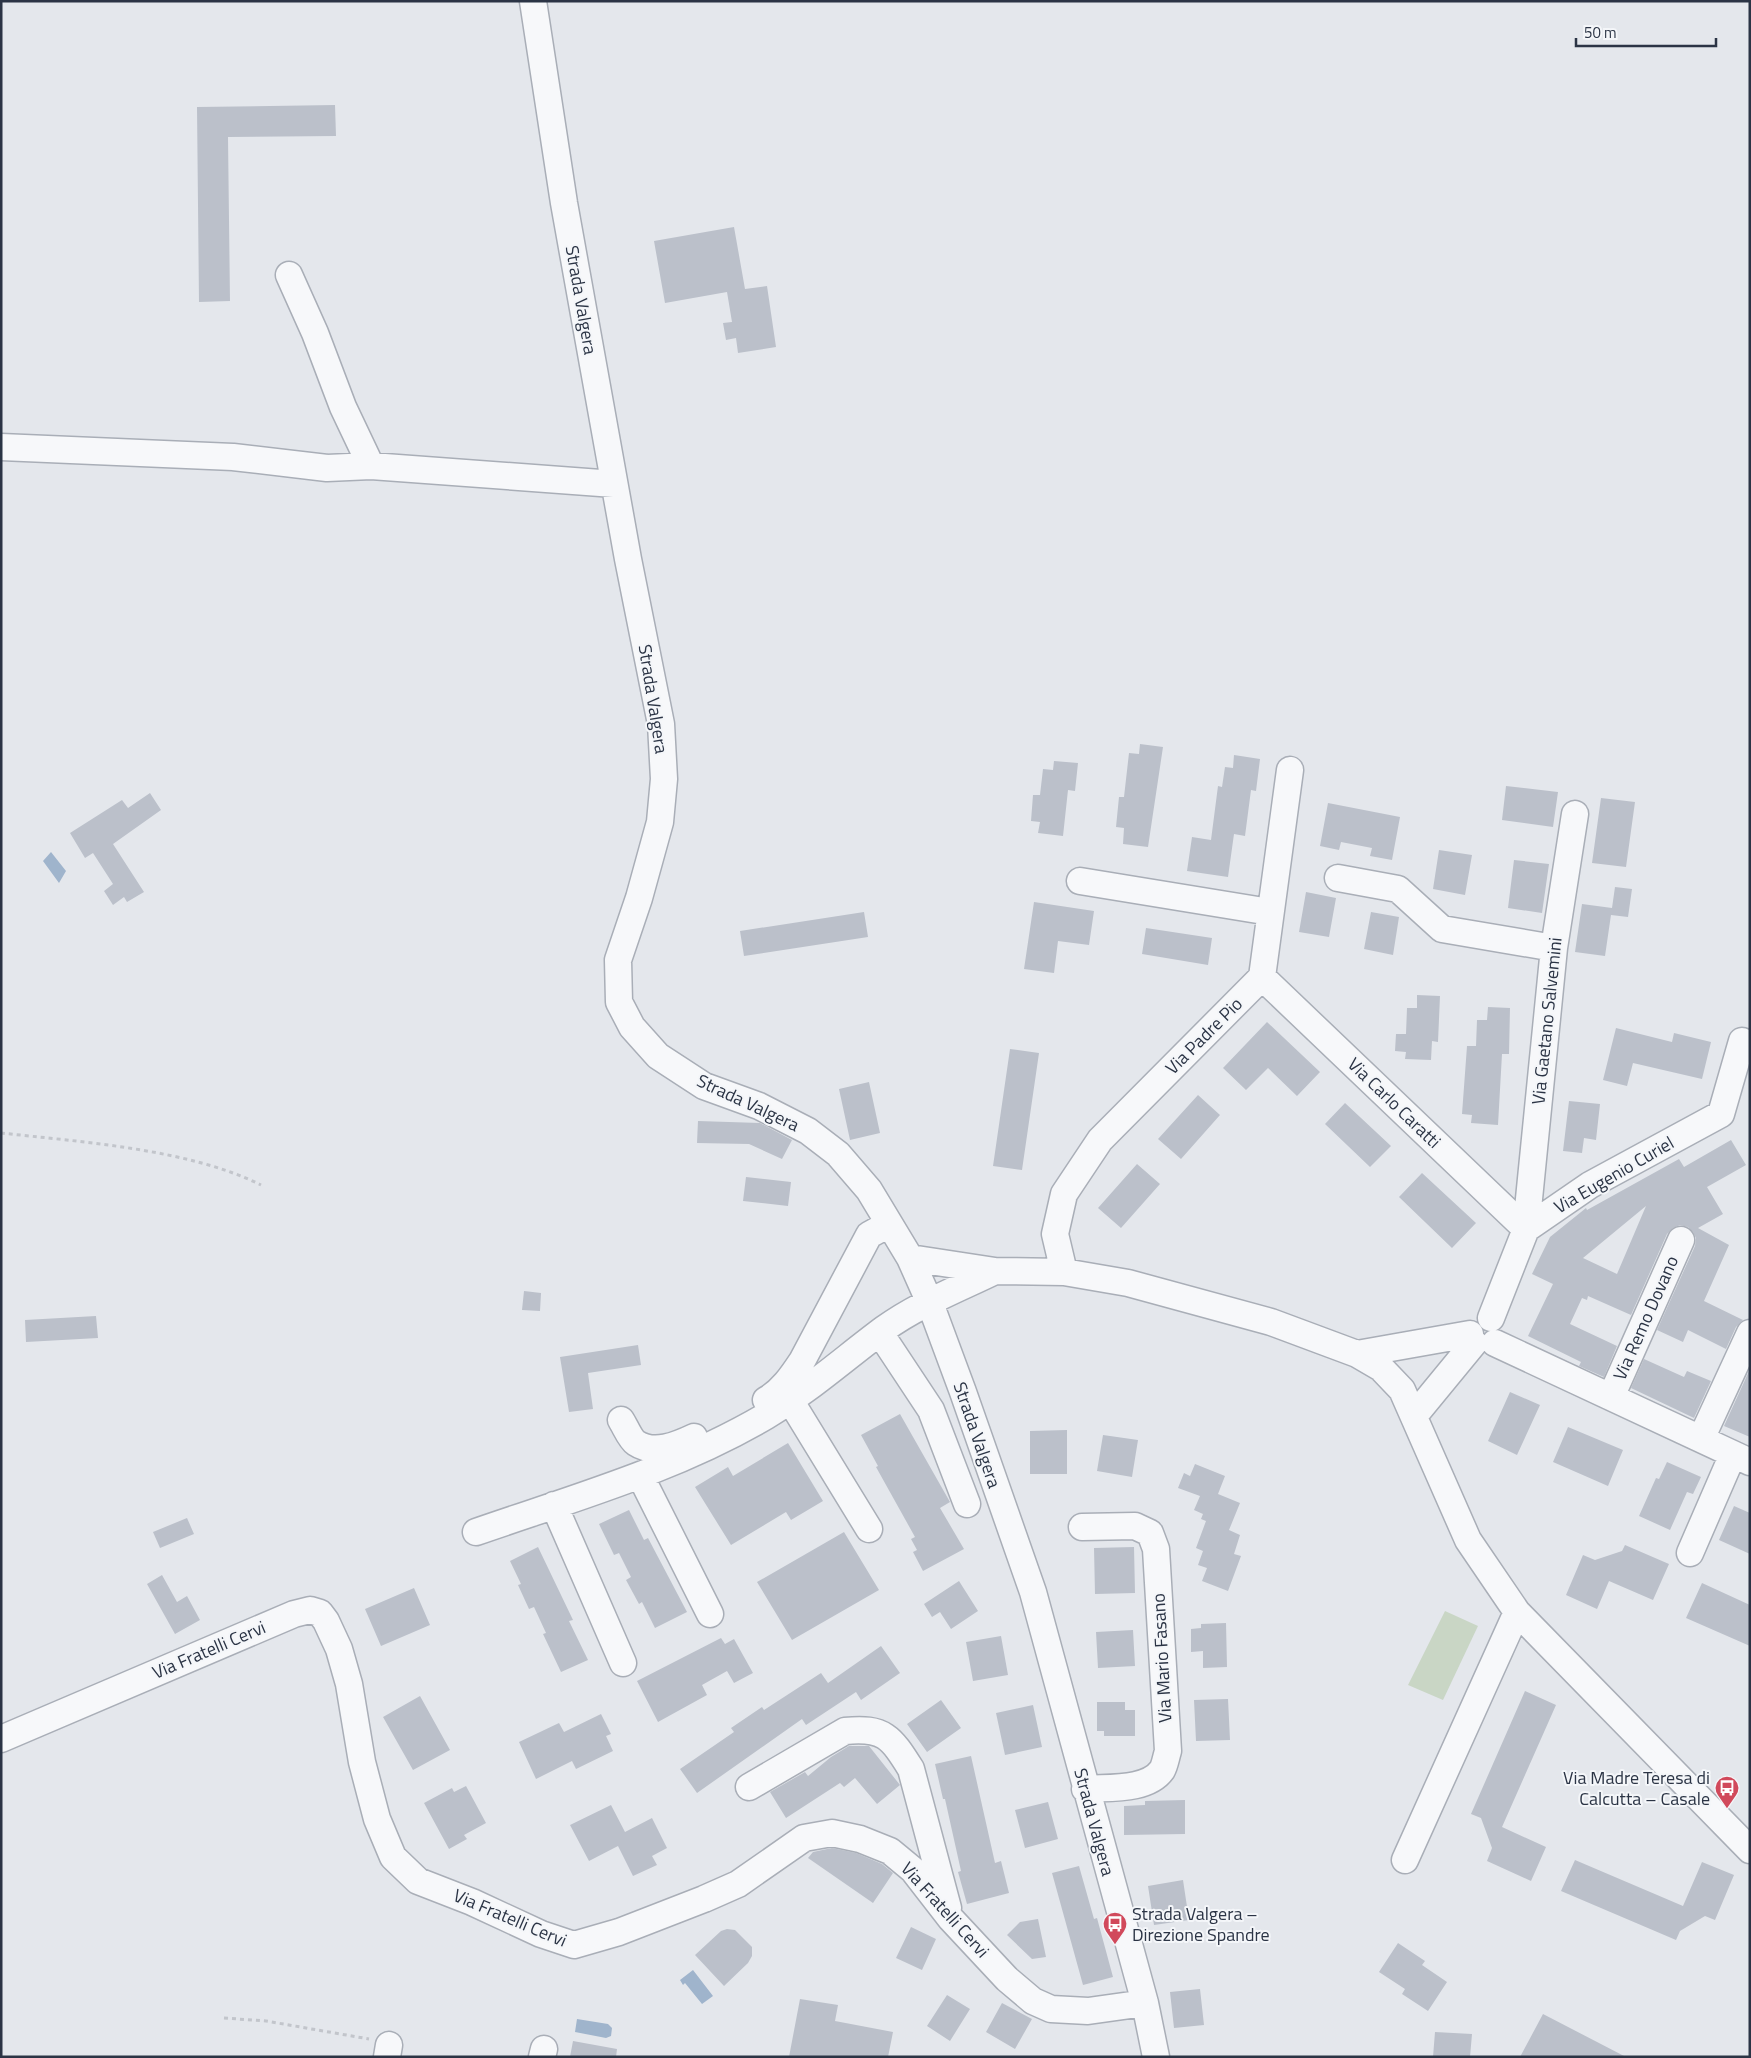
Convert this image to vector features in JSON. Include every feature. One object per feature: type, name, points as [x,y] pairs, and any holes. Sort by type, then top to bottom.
[{"type":"street","name":"Strada Valgera","points":[[533,1],[564,204],[614,484],[661,724],[664,779],[660,822],[639,898],[618,960],[619,1002],[632,1027],[658,1056],[704,1086],[759,1106],[808,1131],[838,1154],[869,1190],[910,1258],[930,1303],[1033,1592],[1085,1789],[1145,2003],[1156,2057]]},
{"type":"street","points":[[289,275],[315,334],[343,407],[371,466]]},
{"type":"street","points":[[1,447],[233,458],[327,468],[371,466],[614,484]]},
{"type":"street","points":[[1262,977],[1290,770]]},
{"type":"street","name":"Via Gaetano Salvemini","points":[[1526,1229],[1554,948],[1575,814]]},
{"type":"street","points":[[1338,878],[1398,889],[1442,929],[1554,948]]},
{"type":"street","points":[[1080,881],[1270,912]]},
{"type":"street","name":"Via Carlo Caratti","points":[[1262,977],[1526,1229]]},
{"type":"street","name":"Via Padre Pio","points":[[1064,1272],[1055,1234],[1064,1194],[1074,1178],[1100,1140],[1262,977]]},
{"type":"street","name":"Via Eugenio Curiel","points":[[1526,1229],[1590,1185],[1721,1114],[1742,1040]]},
{"type":"street","points":[[621,1420],[635,1443],[654,1450],[679,1444],[774,1396],[790,1379],[802,1361],[869,1235],[889,1224]]},
{"type":"street","points":[[1414,1416],[1483,1335],[1526,1229]]},
{"type":"street","name":"Via Remo Dovano","points":[[1611,1397],[1681,1240]]},
{"type":"street","points":[[910,1258],[995,1271],[1064,1272],[1128,1283],[1271,1322],[1357,1354],[1380,1368],[1402,1390],[1468,1540],[1517,1612],[1750,1850]]},
{"type":"street","points":[[476,1532],[685,1459],[767,1416],[842,1364],[880,1333],[930,1303],[995,1271]]},
{"type":"street","points":[[880,1333],[931,1410],[967,1504]]},
{"type":"street","points":[[1701,1439],[1750,1333]]},
{"type":"street","points":[[1357,1354],[1483,1335],[1741,1458],[1690,1553]]},
{"type":"street","points":[[790,1400],[869,1529]]},
{"type":"street","points":[[640,1475],[710,1614]]},
{"type":"street","points":[[554,1505],[623,1663]]},
{"type":"street","name":"Via Mario Fasano","points":[[1082,1527],[1135,1526],[1150,1533],[1156,1549],[1168,1751],[1163,1769],[1152,1780],[1136,1784],[1085,1789]]},
{"type":"street","name":"Via Fratelli Cervi","points":[[1,1739],[294,1614],[310,1610],[320,1613],[326,1621],[339,1649],[349,1684],[362,1762],[377,1819],[393,1857],[418,1881],[472,1902],[541,1934],[574,1945],[619,1932],[704,1899],[738,1884],[804,1838],[832,1833],[860,1839],[890,1851],[913,1870],[951,1919],[1007,1979],[1033,2001],[1051,2009],[1088,2011],[1145,2003]]},
{"type":"street","points":[[1405,1860],[1517,1612]]},
{"type":"street","points":[[749,1787],[845,1731],[863,1729],[882,1733],[900,1750],[911,1769],[951,1919]]},
{"type":"path","points":[[1,1133],[104,1145],[194,1160],[261,1185]]},
{"type":"path","points":[[224,2018],[266,2021],[331,2031],[388,2051]]},
{"type":"green space","points":[[1445,1611],[1478,1626],[1443,1700],[1408,1685]]},
{"type":"water","points":[[51,852],[66,871],[59,883],[43,861]]},
{"type":"water","points":[[693,1970],[713,1996],[702,2004],[685,1983],[683,1985],[680,1980]]},
{"type":"water","points":[[577,2019],[608,2024],[612,2028],[611,2036],[606,2038],[575,2032]]},
{"type":"building","points":[[335,105],[336,136],[228,137],[230,301],[199,302],[197,107]]},
{"type":"building","points":[[734,227],[745,289],[767,286],[776,347],[738,353],[736,338],[726,340],[723,323],[732,322],[727,292],[665,303],[654,241]]},
{"type":"building","points":[[1140,744],[1163,747],[1148,847],[1123,844],[1124,828],[1116,827],[1119,797],[1124,797],[1129,753],[1139,754]]},
{"type":"building","points":[[1234,755],[1260,759],[1256,791],[1251,790],[1245,836],[1234,834],[1228,877],[1187,871],[1192,837],[1211,840],[1218,786],[1222,787],[1225,767],[1233,768]]},
{"type":"building","points":[[1054,761],[1078,763],[1075,791],[1068,790],[1063,836],[1038,833],[1040,822],[1031,821],[1033,795],[1040,795],[1043,769],[1053,770]]},
{"type":"building","points":[[1506,786],[1558,792],[1553,827],[1502,820]]},
{"type":"building","points":[[150,793],[161,810],[113,844],[144,892],[127,902],[124,897],[113,905],[104,891],[113,884],[93,853],[85,858],[70,833],[122,800],[128,808]]},
{"type":"building","points":[[1601,798],[1635,802],[1626,867],[1592,863]]},
{"type":"building","points":[[1328,803],[1400,817],[1392,860],[1370,856],[1372,848],[1341,842],[1339,850],[1320,846]]},
{"type":"building","points":[[1439,850],[1472,855],[1465,895],[1433,889]]},
{"type":"building","points":[[1514,860],[1549,864],[1542,913],[1508,908]]},
{"type":"building","points":[[1615,887],[1632,889],[1628,917],[1611,915]]},
{"type":"building","points":[[1306,892],[1336,898],[1329,937],[1299,932]]},
{"type":"building","points":[[1034,902],[1094,911],[1089,945],[1058,941],[1054,973],[1024,969]]},
{"type":"building","points":[[1582,904],[1612,908],[1605,956],[1575,952]]},
{"type":"building","points":[[864,912],[868,937],[744,956],[740,931]]},
{"type":"building","points":[[1371,912],[1399,917],[1393,955],[1364,949]]},
{"type":"building","points":[[1146,928],[1212,938],[1208,965],[1142,954]]},
{"type":"building","points":[[1417,995],[1440,996],[1438,1042],[1432,1041],[1431,1060],[1405,1059],[1406,1052],[1395,1051],[1396,1034],[1406,1034],[1407,1008],[1417,1008]]},
{"type":"building","points":[[1488,1007],[1510,1008],[1509,1054],[1502,1054],[1498,1125],[1471,1123],[1472,1115],[1462,1114],[1467,1046],[1476,1046],[1477,1020],[1487,1020]]},
{"type":"building","points":[[1267,1022],[1320,1072],[1297,1096],[1268,1068],[1246,1090],[1223,1068]]},
{"type":"building","points":[[1616,1028],[1672,1042],[1674,1033],[1711,1042],[1702,1079],[1633,1063],[1627,1086],[1603,1080]]},
{"type":"building","points":[[1010,1049],[1039,1053],[1022,1170],[993,1166]]},
{"type":"building","points":[[869,1082],[880,1133],[850,1140],[839,1089]]},
{"type":"building","points":[[1198,1095],[1220,1115],[1181,1159],[1158,1139]]},
{"type":"building","points":[[1569,1101],[1600,1104],[1596,1140],[1584,1138],[1582,1153],[1563,1151]]},
{"type":"building","points":[[1345,1103],[1391,1146],[1370,1167],[1325,1124]]},
{"type":"building","points":[[698,1121],[760,1123],[792,1140],[782,1159],[749,1144],[697,1143]]},
{"type":"building","points":[[1731,1140],[1746,1165],[1707,1187],[1723,1214],[1698,1228],[1729,1245],[1704,1301],[1743,1320],[1736,1327],[1726,1349],[1688,1330],[1683,1342],[1657,1330],[1695,1246],[1696,1238],[1693,1232],[1688,1227],[1680,1225],[1673,1228],[1667,1234],[1631,1315],[1588,1296],[1587,1300],[1582,1298],[1570,1324],[1617,1346],[1604,1377],[1579,1366],[1581,1362],[1528,1336],[1553,1284],[1532,1274],[1550,1237],[1586,1208],[1587,1210],[1679,1159],[1684,1167]],"holes":[[[1646,1206],[1617,1274],[1583,1258]]]},
{"type":"building","points":[[1137,1164],[1160,1184],[1121,1228],[1098,1208]]},
{"type":"building","points":[[1422,1173],[1476,1223],[1452,1248],[1399,1197]]},
{"type":"building","points":[[746,1177],[791,1182],[788,1206],[743,1201]]},
{"type":"building","points":[[524,1291],[541,1293],[540,1311],[522,1310]]},
{"type":"building","points":[[96,1316],[98,1338],[26,1342],[25,1320]]},
{"type":"building","points":[[638,1345],[641,1365],[588,1373],[593,1409],[569,1412],[560,1357]]},
{"type":"building","points":[[1644,1359],[1684,1377],[1687,1371],[1711,1381],[1694,1418],[1631,1388]]},
{"type":"building","points":[[1750,1369],[1750,1437],[1724,1426]]},
{"type":"building","points":[[1510,1392],[1540,1405],[1517,1455],[1488,1441]]},
{"type":"building","points":[[900,1414],[950,1502],[940,1508],[964,1549],[923,1571],[913,1552],[917,1550],[911,1539],[915,1537],[876,1467],[878,1466],[861,1435]]},
{"type":"building","points":[[1568,1427],[1623,1450],[1608,1486],[1553,1462]]},
{"type":"building","points":[[1067,1430],[1067,1474],[1030,1474],[1030,1431]]},
{"type":"building","points":[[1103,1435],[1138,1440],[1132,1477],[1097,1471]]},
{"type":"building","points":[[788,1443],[823,1501],[791,1520],[786,1512],[731,1545],[695,1487],[728,1467],[733,1476]]},
{"type":"building","points":[[1667,1462],[1701,1477],[1693,1494],[1687,1492],[1670,1530],[1639,1516],[1656,1478],[1659,1479]]},
{"type":"building","points":[[1195,1464],[1225,1476],[1218,1494],[1240,1503],[1229,1530],[1240,1535],[1234,1554],[1241,1556],[1228,1591],[1202,1581],[1207,1568],[1198,1565],[1203,1551],[1196,1548],[1206,1521],[1201,1519],[1203,1514],[1194,1510],[1200,1496],[1178,1488],[1184,1473],[1190,1476]]},
{"type":"building","points":[[1734,1506],[1750,1513],[1750,1554],[1719,1540]]},
{"type":"building","points":[[629,1510],[644,1540],[648,1538],[687,1612],[655,1628],[642,1602],[639,1604],[626,1580],[631,1577],[619,1553],[614,1555],[599,1524]]},
{"type":"building","points":[[187,1518],[194,1534],[160,1548],[153,1532]]},
{"type":"building","points":[[844,1532],[879,1590],[792,1640],[757,1582]]},
{"type":"building","points":[[1625,1545],[1669,1564],[1653,1600],[1609,1581],[1597,1609],[1566,1595],[1583,1555],[1595,1560],[1622,1551]]},
{"type":"building","points":[[538,1547],[573,1620],[569,1621],[588,1660],[561,1672],[543,1634],[546,1633],[534,1607],[529,1609],[518,1585],[521,1584],[510,1561]]},
{"type":"building","points":[[1134,1547],[1135,1593],[1095,1594],[1094,1548]]},
{"type":"building","points":[[162,1575],[177,1602],[187,1596],[200,1620],[175,1634],[147,1584]]},
{"type":"building","points":[[959,1581],[978,1611],[951,1629],[940,1612],[932,1617],[924,1604]]},
{"type":"building","points":[[1702,1583],[1750,1605],[1750,1646],[1686,1618]]},
{"type":"building","points":[[414,1588],[430,1625],[381,1646],[365,1609]]},
{"type":"building","points":[[1226,1623],[1227,1667],[1203,1668],[1203,1651],[1191,1652],[1191,1629],[1201,1628],[1201,1624]]},
{"type":"building","points":[[1133,1630],[1135,1666],[1098,1668],[1096,1632]]},
{"type":"building","points":[[1001,1636],[1008,1675],[973,1681],[966,1642]]},
{"type":"building","points":[[721,1638],[725,1644],[734,1639],[753,1673],[734,1683],[727,1671],[702,1685],[707,1695],[658,1722],[637,1681]]},
{"type":"building","points":[[881,1646],[900,1673],[861,1700],[856,1692],[806,1725],[802,1719],[697,1793],[680,1769],[734,1732],[731,1728],[762,1707],[764,1710],[821,1673],[828,1683]]},
{"type":"building","points":[[1525,1691],[1556,1705],[1502,1827],[1546,1847],[1531,1881],[1487,1861],[1492,1848],[1481,1818],[1471,1814]]},
{"type":"building","points":[[420,1696],[450,1750],[413,1770],[383,1717]]},
{"type":"building","points":[[1228,1699],[1230,1740],[1196,1741],[1194,1700]]},
{"type":"building","points":[[941,1700],[961,1728],[927,1752],[907,1724]]},
{"type":"building","points":[[1097,1702],[1125,1702],[1125,1710],[1135,1710],[1135,1736],[1104,1736],[1104,1731],[1097,1731]]},
{"type":"building","points":[[1033,1705],[1042,1747],[1005,1755],[996,1713]]},
{"type":"building","points":[[601,1714],[611,1734],[606,1736],[613,1751],[576,1769],[572,1761],[536,1779],[519,1742],[559,1723],[564,1732]]},
{"type":"building","points":[[849,1746],[869,1746],[900,1785],[877,1804],[855,1778],[844,1787],[840,1783],[786,1818],[770,1792],[805,1772],[808,1776],[831,1757]]},
{"type":"building","points":[[971,1756],[995,1863],[1001,1861],[1009,1893],[967,1904],[958,1872],[961,1871],[945,1799],[943,1799],[935,1764]]},
{"type":"building","points":[[466,1786],[486,1823],[464,1835],[467,1839],[449,1849],[424,1803],[452,1788],[454,1792]]},
{"type":"building","points":[[1185,1800],[1185,1834],[1124,1835],[1124,1806],[1145,1805],[1145,1801]]},
{"type":"building","points":[[1048,1802],[1058,1839],[1025,1848],[1015,1810]]},
{"type":"building","points":[[611,1805],[625,1832],[652,1818],[667,1848],[652,1856],[657,1865],[633,1876],[618,1846],[589,1861],[570,1825]]},
{"type":"building","points":[[832,1848],[856,1853],[882,1864],[893,1873],[873,1903],[808,1858],[813,1852]]},
{"type":"building","points":[[1575,1860],[1683,1906],[1702,1862],[1734,1875],[1715,1920],[1705,1916],[1680,1931],[1676,1940],[1561,1891]]},
{"type":"building","points":[[1079,1866],[1094,1919],[1097,1918],[1113,1977],[1083,1985],[1052,1873]]},
{"type":"building","points":[[1183,1880],[1189,1920],[1154,1925],[1148,1886]]},
{"type":"building","points":[[1038,1919],[1046,1957],[1032,1959],[1007,1935],[1020,1922]]},
{"type":"building","points":[[911,1927],[936,1939],[922,1970],[896,1958]]},
{"type":"building","points":[[727,1929],[735,1930],[752,1947],[752,1956],[748,1963],[724,1986],[695,1955],[721,1931]]},
{"type":"building","points":[[1398,1943],[1425,1961],[1422,1965],[1447,1982],[1428,2011],[1402,1994],[1405,1989],[1379,1972]]},
{"type":"building","points":[[1200,1989],[1204,2025],[1174,2028],[1170,1992]]},
{"type":"building","points":[[947,1995],[970,2009],[950,2041],[927,2026]]},
{"type":"building","points":[[800,1999],[838,2005],[835,2021],[893,2032],[888,2057],[789,2057]]},
{"type":"building","points":[[1002,2003],[1032,2019],[1015,2049],[986,2032]]},
{"type":"building","points":[[1543,2014],[1626,2057],[1520,2057]]},
{"type":"building","points":[[1435,2032],[1472,2034],[1470,2057],[1433,2057]]},
{"type":"building","points":[[573,2041],[617,2049],[616,2057],[570,2057]]},
{"type":"place","name":"Via Madre Teresa di Calcutta – Casale","points":[[1727,1809]]},
{"type":"place","name":"Strada Valgera – Direzione Spandre","points":[[1115,1945]]}]
